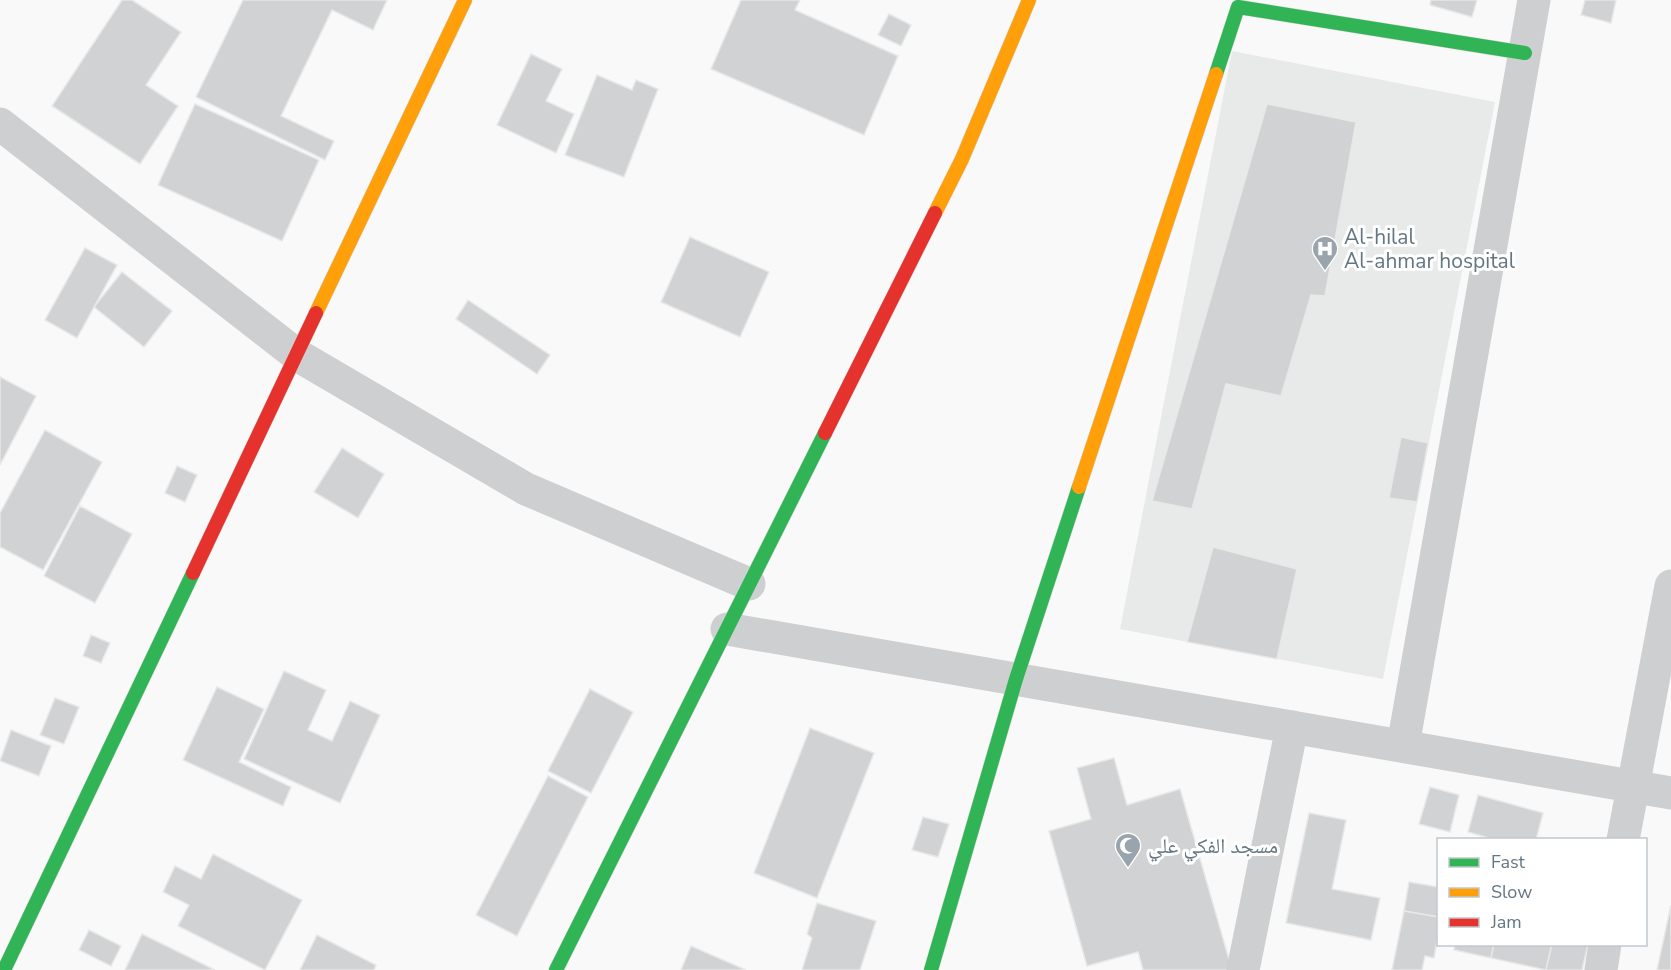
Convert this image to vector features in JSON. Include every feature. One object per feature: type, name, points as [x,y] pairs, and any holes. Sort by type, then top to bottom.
[{"type":"street","points":[[4,970],[465,0]]},
{"type":"street","points":[[556,970],[962,159],[1029,0]]},
{"type":"street","points":[[1402,747],[1534,0]]},
{"type":"street","points":[[931,970],[1016,680],[1238,7],[1525,53]]},
{"type":"street","points":[[0,124],[297,355],[526,489],[749,584]]},
{"type":"street","points":[[1623,838],[1671,586]]},
{"type":"street","points":[[727,629],[1671,793]]},
{"type":"street","points":[[1243,970],[1292,727]]},
{"type":"street","points":[[1601,970],[1605,946]]},
{"type":"shaded area","name":"Al-hilal Al-ahmar hospital","points":[[1232,51],[1495,102],[1383,679],[1120,629]]},
{"type":"building","points":[[122,0],[132,0],[181,32],[146,85],[178,106],[140,164],[52,106]]},
{"type":"building","points":[[243,0],[387,0],[373,30],[332,10],[281,116],[334,141],[325,160],[196,97]]},
{"type":"building","points":[[741,0],[800,0],[795,10],[898,56],[864,135],[711,69]]},
{"type":"building","points":[[1431,0],[1477,0],[1472,17],[1430,5]]},
{"type":"building","points":[[1585,0],[1616,0],[1611,23],[1581,15]]},
{"type":"building","points":[[889,14],[911,25],[901,46],[878,35]]},
{"type":"building","points":[[531,54],[562,69],[546,101],[574,114],[556,153],[497,125]]},
{"type":"building","points":[[597,75],[632,90],[636,80],[658,89],[624,177],[565,155]]},
{"type":"building","points":[[195,104],[319,160],[282,241],[158,185]]},
{"type":"building","points":[[1267,104],[1356,122],[1325,296],[1311,295],[1281,396],[1226,384],[1192,509],[1152,501]]},
{"type":"building","points":[[690,237],[769,272],[740,337],[661,302]]},
{"type":"building","points":[[85,248],[117,265],[77,338],[45,320]]},
{"type":"building","points":[[122,272],[172,311],[144,347],[94,307]]},
{"type":"building","points":[[468,300],[550,355],[537,374],[456,319]]},
{"type":"building","points":[[0,377],[36,396],[0,465]]},
{"type":"building","points":[[45,430],[102,462],[43,570],[0,547],[0,513]]},
{"type":"building","points":[[1401,437],[1428,443],[1417,502],[1389,498]]},
{"type":"building","points":[[342,448],[384,474],[358,518],[314,492]]},
{"type":"building","points":[[177,466],[197,475],[185,502],[165,493]]},
{"type":"building","points":[[80,506],[132,534],[95,603],[44,576]]},
{"type":"building","points":[[1213,547],[1297,569],[1277,659],[1187,642]]},
{"type":"building","points":[[91,635],[110,643],[101,663],[83,656]]},
{"type":"building","points":[[284,671],[326,690],[308,730],[332,741],[350,701],[380,715],[340,803],[244,759]]},
{"type":"building","points":[[217,687],[264,709],[239,762],[291,787],[283,806],[183,760]]},
{"type":"building","points":[[590,689],[633,712],[591,793],[548,771]]},
{"type":"building","points":[[55,698],[79,707],[64,744],[40,735]]},
{"type":"building","points":[[810,728],[874,753],[817,898],[754,873]]},
{"type":"building","points":[[11,730],[51,746],[39,776],[0,761]]},
{"type":"building","points":[[1114,758],[1127,805],[1180,789],[1232,970],[1143,970],[1138,952],[1087,966],[1049,831],[1091,819],[1077,768]]},
{"type":"building","points":[[548,776],[588,797],[517,936],[476,915]]},
{"type":"building","points":[[1430,787],[1459,795],[1450,832],[1419,824]]},
{"type":"building","points":[[1478,795],[1543,813],[1537,838],[1489,838],[1468,832]]},
{"type":"building","points":[[1309,813],[1346,820],[1332,889],[1380,898],[1371,940],[1286,923]]},
{"type":"building","points":[[923,817],[949,824],[938,857],[912,850]]},
{"type":"building","points":[[213,854],[302,900],[265,970],[178,926],[189,905],[163,892],[175,866],[201,879]]},
{"type":"building","points":[[1409,882],[1437,887],[1437,917],[1404,911]]},
{"type":"building","points":[[817,903],[876,921],[860,970],[802,970],[812,938],[807,934]]},
{"type":"building","points":[[1671,905],[1671,970],[1657,970]]},
{"type":"building","points":[[1404,911],[1437,917],[1434,958],[1425,956],[1422,970],[1392,970]]},
{"type":"building","points":[[89,930],[121,946],[111,966],[79,950]]},
{"type":"building","points":[[142,934],[215,970],[125,970]]},
{"type":"building","points":[[317,935],[376,965],[374,970],[300,970]]},
{"type":"building","points":[[691,946],[746,970],[681,970]]},
{"type":"building","points":[[1455,946],[1494,946],[1491,958],[1454,950]]},
{"type":"building","points":[[1494,946],[1552,946],[1546,970],[1491,958]]},
{"type":"building","points":[[1552,946],[1588,946],[1582,970],[1546,970]]},
{"type":"traffic: fast","points":[[1216,74],[1238,7],[1525,53]]},
{"type":"traffic: fast","points":[[556,970],[825,433]]},
{"type":"traffic: fast","points":[[931,970],[1016,679],[1079,487]]},
{"type":"traffic: fast","points":[[4,970],[193,573]]},
{"type":"traffic: slow","points":[[316,313],[465,0]]},
{"type":"traffic: slow","points":[[935,213],[962,159],[1029,0]]},
{"type":"traffic: slow","points":[[1079,487],[1216,74]]},
{"type":"traffic: jam","points":[[825,433],[935,213]]},
{"type":"traffic: jam","points":[[193,573],[316,313]]},
{"type":"place","name":"Al-hilal Al-ahmar hospital","points":[[1325,272]]},
{"type":"place","name":"مسجد الفكي علي","points":[[1128,869]]}]
